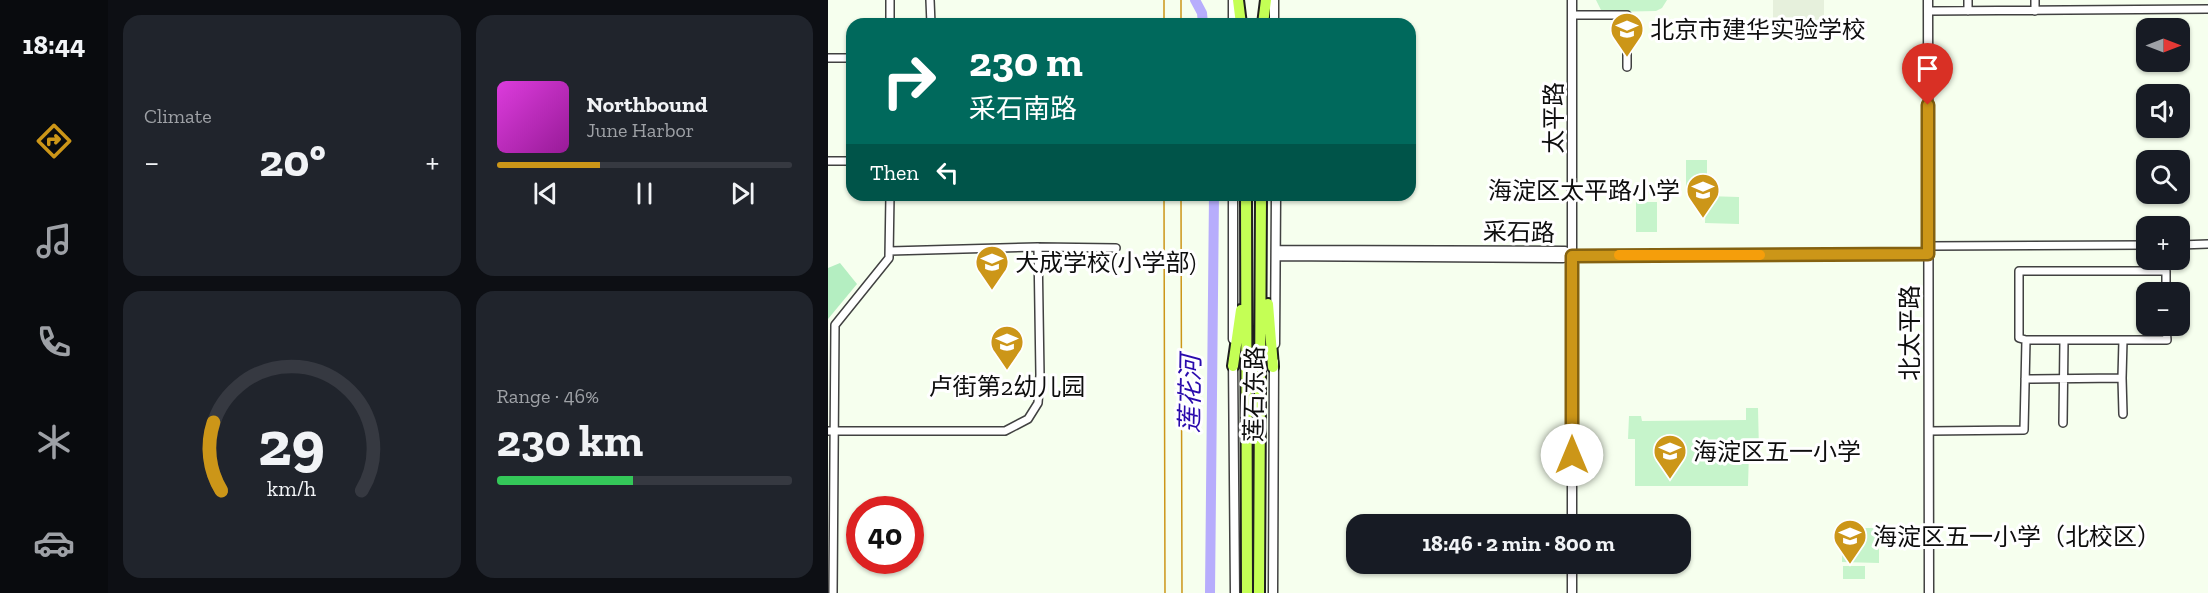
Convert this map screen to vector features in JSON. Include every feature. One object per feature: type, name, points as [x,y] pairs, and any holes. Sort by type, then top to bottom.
[{"type":"highway","points":[[1238,0],[1240,18]]},
{"type":"highway","points":[[1245,18],[1246,0]]},
{"type":"highway","points":[[1259,0],[1260,18]]},
{"type":"highway","points":[[1262,18],[1266,0]]},
{"type":"highway","name":"莲石东路","points":[[1245,201],[1247,589]]},
{"type":"highway","name":"莲石东路","points":[[1259,589],[1262,201]]},
{"type":"highway","points":[[1263,259],[1274,367]]},
{"type":"highway","points":[[1233,366],[1246,271]]},
{"type":"street","points":[[890,0],[890,18]]},
{"type":"street","points":[[930,0],[931,18]]},
{"type":"street","points":[[1233,0],[1233,18]]},
{"type":"street","points":[[1274,0],[1274,18]]},
{"type":"street","name":"太平路","points":[[1572,0],[1572,514]]},
{"type":"street","name":"北太平路","points":[[1928,0],[1929,593]]},
{"type":"street","points":[[1968,0],[1968,11]]},
{"type":"street","points":[[2035,0],[2036,11]]},
{"type":"street","points":[[1928,11],[2208,9]]},
{"type":"street","points":[[1572,15],[1627,15],[1627,67]]},
{"type":"street","points":[[828,58],[846,58]]},
{"type":"street","points":[[828,161],[846,161]]},
{"type":"street","points":[[833,593],[832,325],[889,258],[890,201]]},
{"type":"street","name":"莲石东路","points":[[1233,201],[1235,593]]},
{"type":"street","name":"莲石东路","points":[[1273,593],[1275,201]]},
{"type":"street","points":[[2190,245],[2208,244]]},
{"type":"street","points":[[1928,250],[2136,245]]},
{"type":"street","points":[[890,251],[1038,247],[1116,248]]},
{"type":"street","points":[[832,431],[1005,431],[1028,419],[1038,403],[1041,375],[1038,247]]},
{"type":"street","name":"采石路","points":[[1276,253],[1563,258],[1572,256],[1928,250]]},
{"type":"street","points":[[2166,282],[2166,271],[2019,271],[2019,338],[2026,340],[2167,340],[2167,336]]},
{"type":"street","points":[[1929,431],[2024,430],[2026,340]]},
{"type":"street","points":[[2063,423],[2064,340]]},
{"type":"street","points":[[2123,340],[2123,414]]},
{"type":"street","points":[[2025,379],[2122,378]]},
{"type":"street","points":[[1572,574],[1572,593]]},
{"type":"green space","points":[[1596,0],[1667,0],[1662,8],[1656,11],[1607,12],[1601,10]]},
{"type":"green space","points":[[1686,160],[1707,160],[1707,190],[1686,190]]},
{"type":"green space","points":[[1706,196],[1739,197],[1739,224],[1705,223]]},
{"type":"green space","points":[[1636,202],[1657,202],[1657,232],[1636,232]]},
{"type":"green space","points":[[840,263],[857,284],[828,319],[828,268]]},
{"type":"green space","points":[[1746,408],[1758,408],[1759,451],[1749,451],[1748,486],[1635,486],[1635,439],[1628,439],[1629,416],[1641,416],[1642,421],[1746,420]]},
{"type":"green space","points":[[1842,528],[1879,528],[1879,563],[1842,562]]},
{"type":"green space","points":[[1843,566],[1865,566],[1865,579],[1843,579]]},
{"type":"shaded area","points":[[1773,0],[1824,0],[1824,20],[1773,20]]},
{"type":"waterway","name":"莲花河","points":[[1195,0],[1202,18]]},
{"type":"waterway","name":"莲花河","points":[[1210,593],[1214,201]]},
{"type":"railway","points":[[1164,0],[1164,18]]},
{"type":"railway","points":[[1181,0],[1181,18]]},
{"type":"railway","points":[[1164,201],[1165,593]]},
{"type":"railway","points":[[1181,201],[1182,593]]},
{"type":"slow traffic","points":[[1619,255],[1760,255]]},
{"type":"place","name":"北京市建华实验学校","points":[[1627,58]]},
{"type":"place","name":"海淀区太平路小学","points":[[1703,219]]},
{"type":"place","name":"大成学校(小学部)","points":[[992,291]]},
{"type":"place","name":"卢街第2幼儿园","points":[[1007,371]]},
{"type":"place","name":"海淀区五一小学","points":[[1670,480]]},
{"type":"place","name":"海淀区五一小学（北校区）","points":[[1850,565]]},
{"type":"route","points":[[1572,455],[1572,256],[1928,254],[1928,105]]}]
